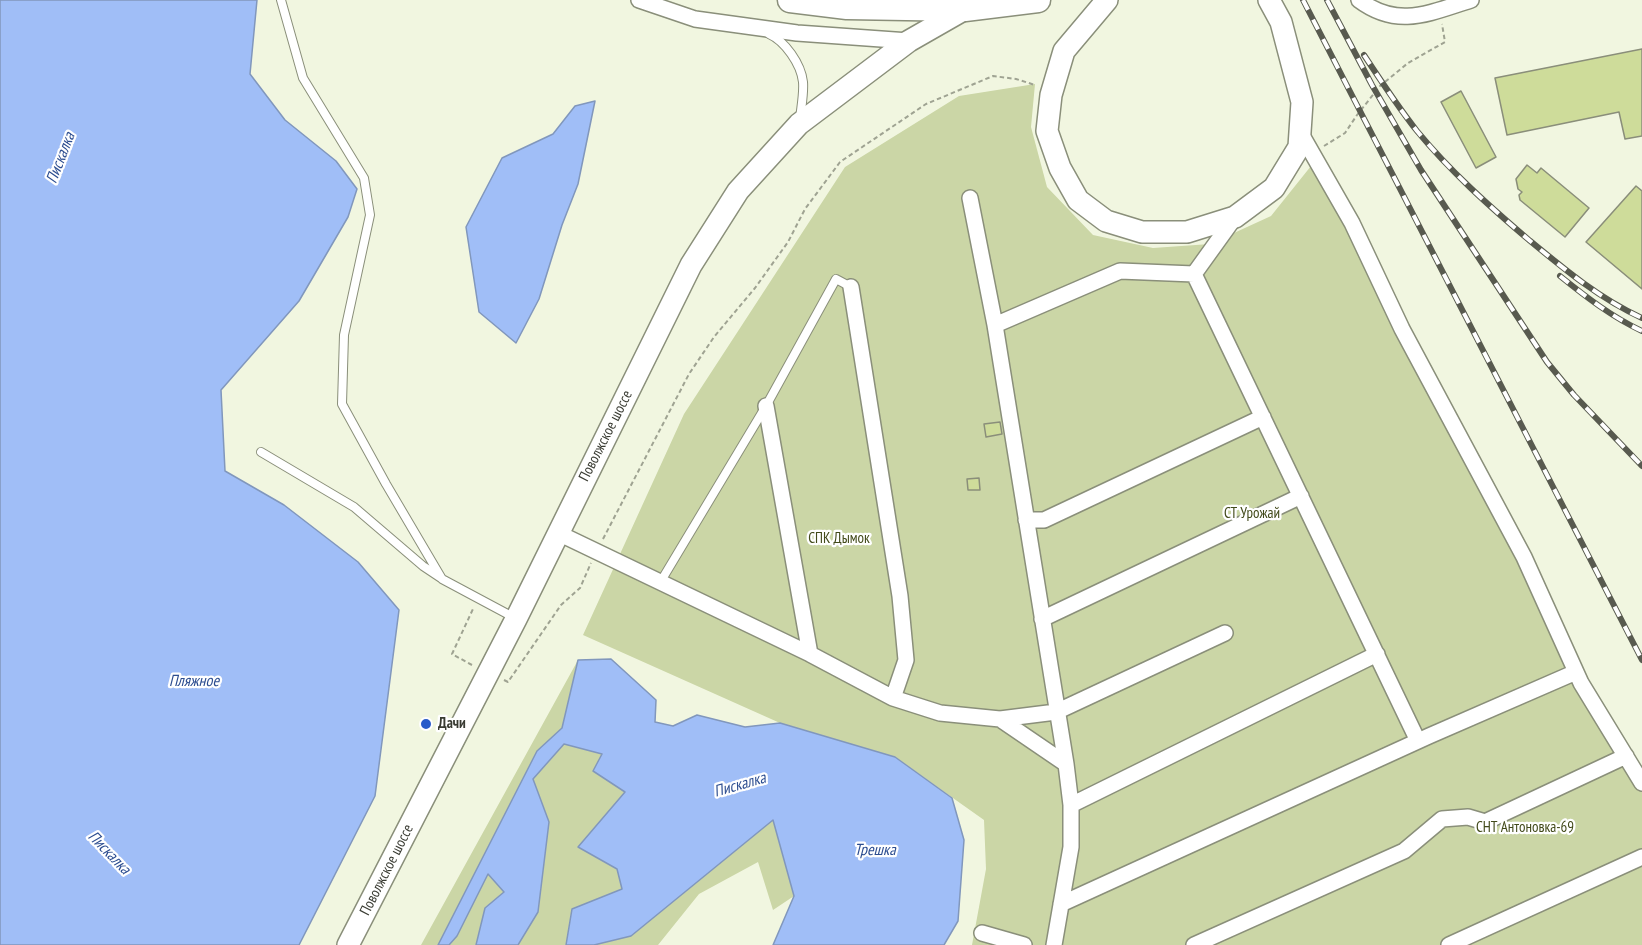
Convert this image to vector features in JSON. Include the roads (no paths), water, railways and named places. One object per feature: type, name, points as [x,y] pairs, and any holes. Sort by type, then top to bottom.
[{"type":"main road","points":[[790,0],[847,7],[964,9],[1038,0]]},
{"type":"main road","points":[[1107,0],[1064,51],[1053,90],[1047,131],[1060,168],[1078,200],[1106,221],[1142,232],[1187,232],[1235,217],[1274,188],[1299,147],[1302,102],[1281,22],[1269,0]]},
{"type":"main road","name":"Поволжское шоссе","points":[[348,945],[516,619],[691,265],[738,191],[799,124],[909,40],[964,9]]},
{"type":"street","points":[[639,0],[695,19],[797,33],[909,40]]},
{"type":"street","points":[[1359,0],[1373,10],[1394,17],[1421,15],[1471,0]]},
{"type":"street","points":[[1300,132],[1352,223],[1402,329],[1524,557],[1576,672],[1642,783]]},
{"type":"street","points":[[970,198],[995,325],[1071,805],[1071,847],[1054,945]]},
{"type":"street","points":[[1194,274],[1235,217]]},
{"type":"street","points":[[995,325],[1119,271],[1194,274]]},
{"type":"street","points":[[1194,274],[1418,741]]},
{"type":"street","points":[[851,287],[900,596],[906,660],[893,698]]},
{"type":"street","points":[[766,406],[810,654]]},
{"type":"street","points":[[1026,520],[1044,520],[1263,417]]},
{"type":"street","points":[[1042,619],[1301,496]]},
{"type":"street","points":[[558,533],[810,654],[893,698],[940,713],[1000,719],[1056,712],[1225,633]]},
{"type":"street","points":[[1071,805],[1377,654]]},
{"type":"street","points":[[1061,904],[1418,741],[1576,672]]},
{"type":"street","points":[[1000,719],[1066,764]]},
{"type":"street","points":[[1194,945],[1404,851],[1442,819],[1468,817],[1485,822],[1626,756]]},
{"type":"street","points":[[1449,945],[1642,857]]},
{"type":"street","points":[[982,933],[1024,945]]},
{"type":"lane","points":[[281,0],[303,78],[364,178],[370,215],[344,335],[342,404],[442,579]]},
{"type":"lane","points":[[754,27],[774,36],[794,56],[803,81],[799,124]]},
{"type":"lane","points":[[661,581],[766,406],[836,279],[851,287]]},
{"type":"lane","points":[[261,452],[354,507],[423,566],[442,579],[516,619]]},
{"type":"water","name":"Пляжное","points":[[0,0],[257,0],[250,74],[285,120],[336,161],[357,189],[348,217],[299,301],[221,390],[225,471],[284,505],[358,562],[399,610],[375,796],[299,945],[0,945]]},
{"type":"water","points":[[595,101],[578,184],[562,225],[539,299],[516,343],[479,312],[466,227],[502,158],[553,134],[575,106]]},
{"type":"water","name":"Трешка","points":[[611,659],[656,700],[655,722],[673,726],[697,715],[745,727],[780,723],[895,757],[952,798],[964,840],[958,921],[944,945],[773,945],[794,896],[773,820],[631,936],[594,945],[566,945],[572,909],[622,889],[617,869],[578,847],[625,792],[593,771],[602,754],[564,744],[533,779],[549,822],[538,912],[518,945],[476,945],[485,908],[504,892],[488,874],[457,936],[449,945],[438,945],[537,751],[562,728],[578,660]]},
{"type":"railway","points":[[1303,0],[1642,660]]},
{"type":"railway","points":[[1327,0],[1421,170],[1547,362],[1574,395],[1642,466]]},
{"type":"railway","points":[[1364,55],[1417,131],[1470,188],[1569,272],[1597,293],[1642,318]]},
{"type":"railway","points":[[1560,276],[1600,306],[1642,331]]},
{"type":"place","name":"Дачи","points":[[426,724]]},
{"type":"water label","name":"Пискалка","points":[[61,158]]},
{"type":"water label","name":"Пискалка","points":[[740,785]]},
{"type":"water label","name":"Пискалка","points":[[109,853]]},
{"type":"park label","name":"СТ Урожай","points":[[1252,514]]},
{"type":"park label","name":"СПК Дымок","points":[[839,539]]},
{"type":"park label","name":"СНТ Антоновка-69","points":[[1525,828]]}]
